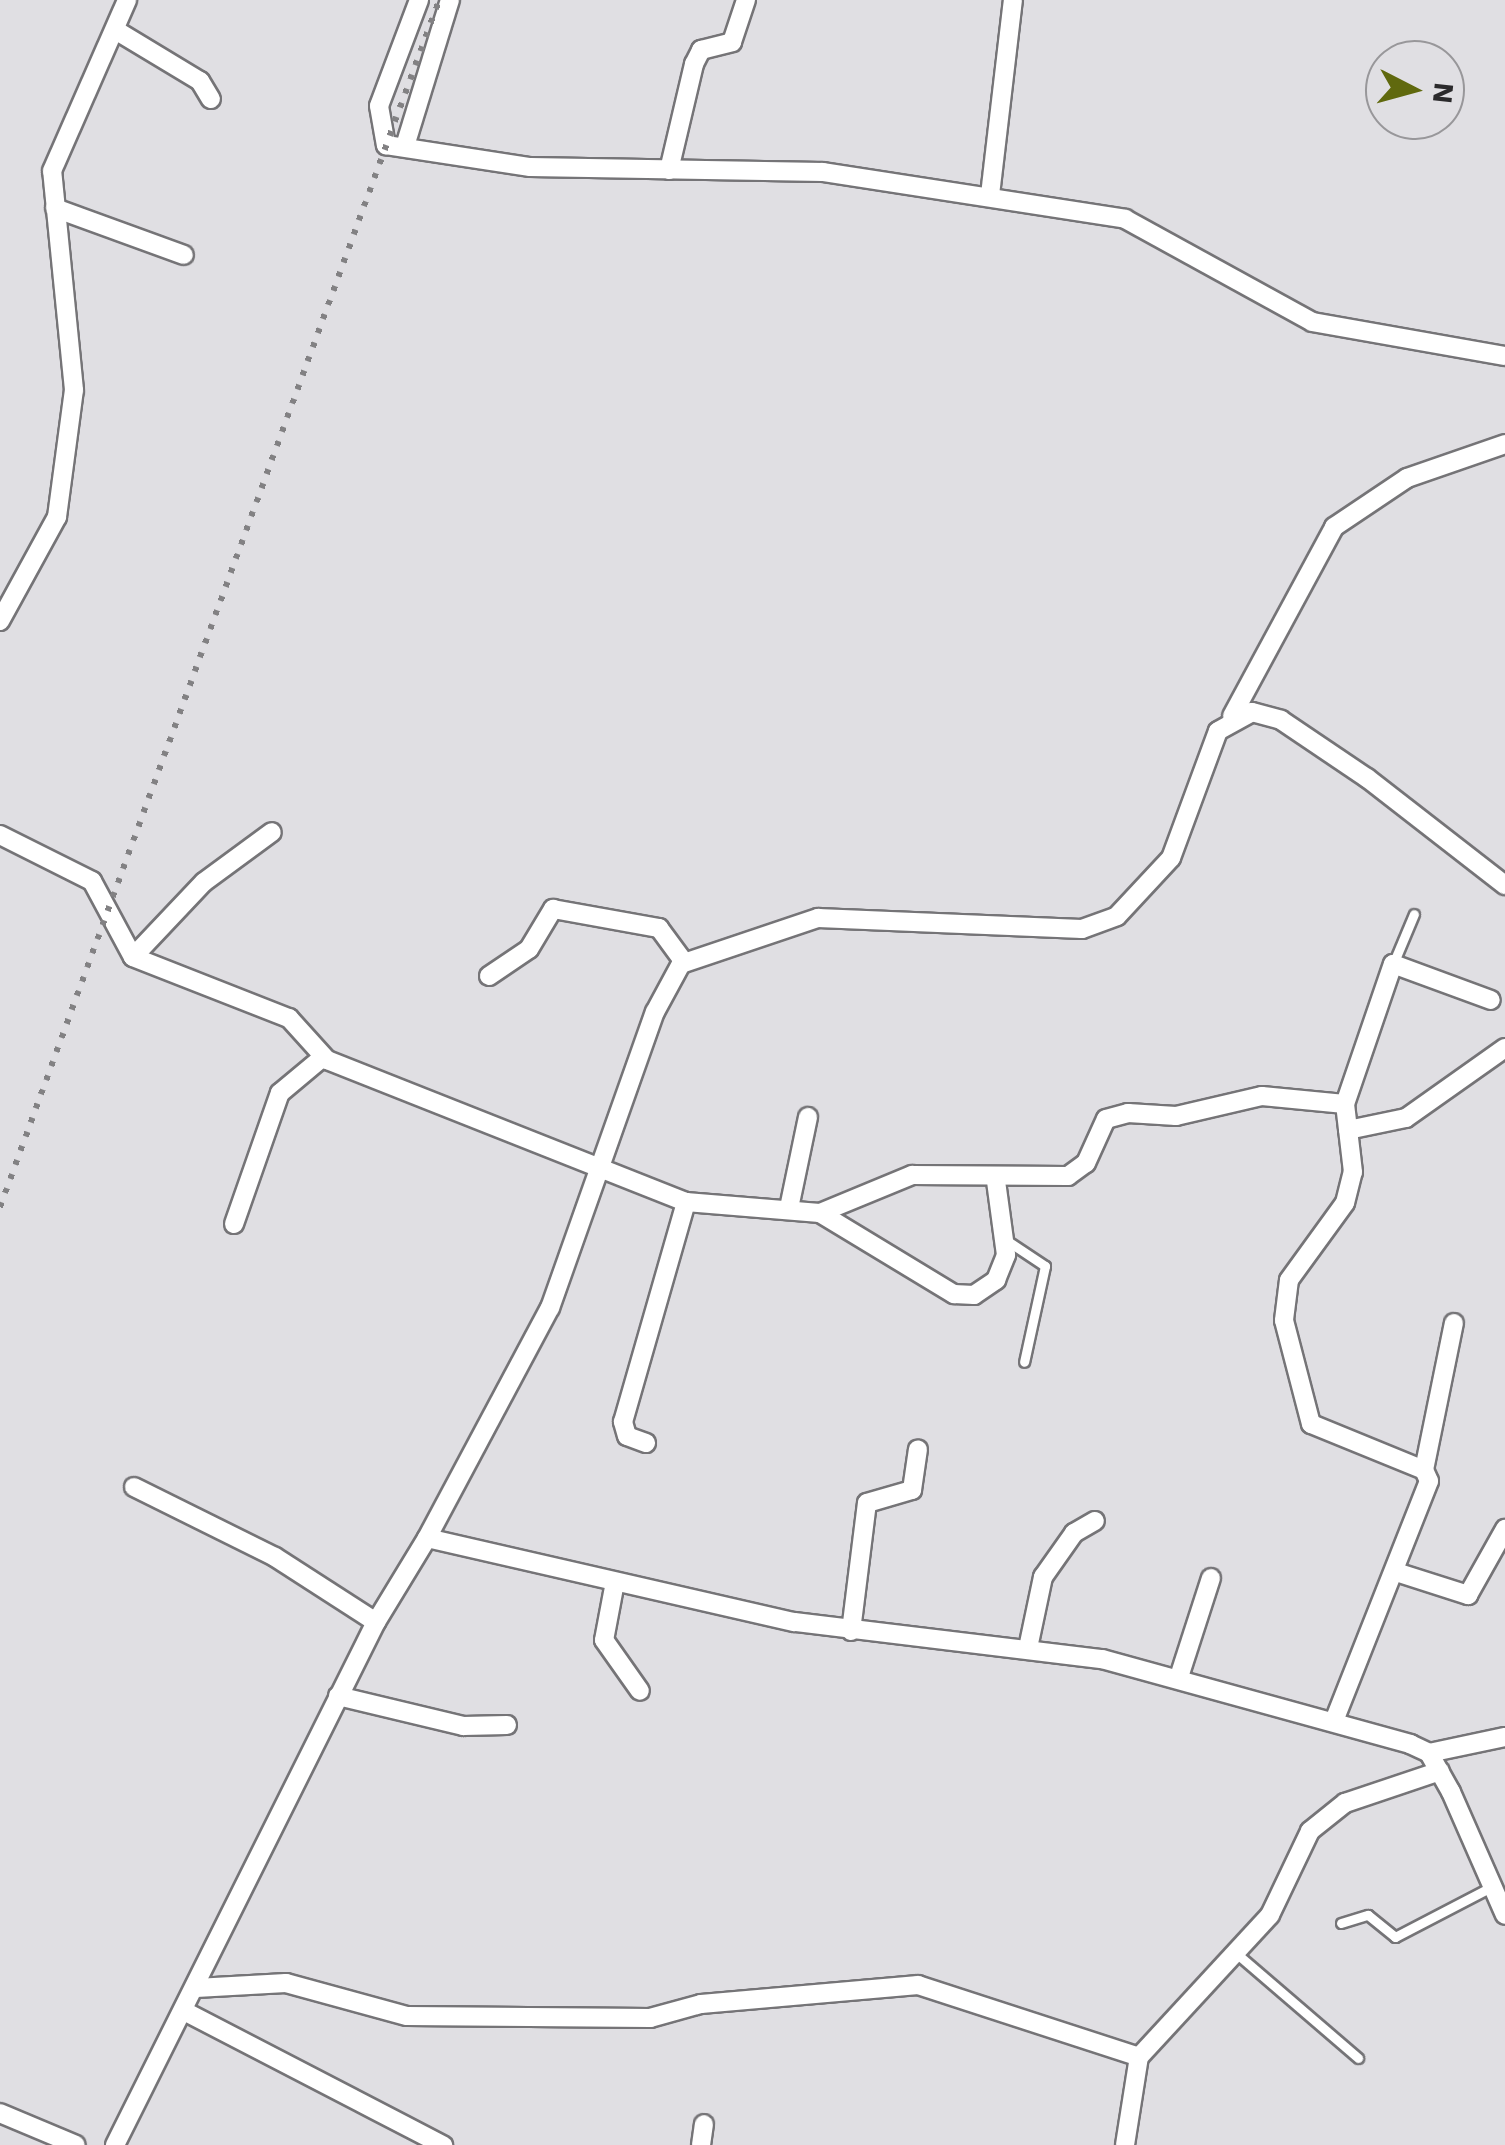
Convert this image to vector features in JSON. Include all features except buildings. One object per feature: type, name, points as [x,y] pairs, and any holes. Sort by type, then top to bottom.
[{"type":"street","points":[[0,622],[61,502],[74,390],[54,208],[57,148],[116,32],[127,0]]},
{"type":"street","points":[[419,0],[376,124],[386,145],[530,167],[823,172],[1125,219],[1312,322],[1505,356]]},
{"type":"street","points":[[404,146],[450,0]]},
{"type":"street","points":[[669,170],[700,50],[732,42],[746,0]]},
{"type":"street","points":[[990,195],[1014,0]]},
{"type":"street","points":[[116,32],[200,81],[211,99]]},
{"type":"street","points":[[54,208],[184,255]]},
{"type":"street","points":[[115,2145],[376,1622],[427,1538],[550,1308],[665,987],[684,962],[818,918],[1082,929],[1116,916],[1171,858],[1232,716],[1334,526],[1407,478],[1505,444]]},
{"type":"street","points":[[1232,716],[1280,720],[1505,885]]},
{"type":"street","points":[[132,957],[204,882],[272,832]]},
{"type":"street","points":[[0,835],[92,881],[132,957],[289,1018],[322,1056],[597,1173],[686,1202],[820,1213],[963,1296],[996,1280],[1006,1240],[996,1181]]},
{"type":"street","points":[[489,976],[529,950],[554,909],[659,928],[684,962]]},
{"type":"street","points":[[1424,1470],[1318,1432],[1284,1320],[1288,1280],[1345,1204],[1348,1130],[1344,1104],[1393,964],[1491,1000]]},
{"type":"street","points":[[1348,1130],[1406,1118],[1505,1048]]},
{"type":"street","points":[[234,1224],[280,1093],[322,1056]]},
{"type":"street","points":[[820,1213],[912,1175],[996,1181],[1068,1176],[1086,1163],[1106,1119],[1128,1113],[1176,1116],[1262,1096],[1344,1104]]},
{"type":"street","points":[[789,1208],[808,1116]]},
{"type":"street","points":[[646,1443],[627,1436],[623,1422],[686,1202]]},
{"type":"street","points":[[1334,1721],[1427,1497],[1424,1470],[1454,1323]]},
{"type":"street","points":[[851,1631],[867,1503],[912,1490],[918,1450]]},
{"type":"street","points":[[134,1487],[275,1557],[376,1622]]},
{"type":"street","points":[[1028,1648],[1042,1577],[1074,1534],[1095,1521]]},
{"type":"street","points":[[1396,1572],[1468,1595],[1505,1529]]},
{"type":"street","points":[[427,1538],[851,1631],[1028,1648],[1179,1677],[1429,1753],[1505,1737]]},
{"type":"street","points":[[1179,1677],[1210,1578]]},
{"type":"street","points":[[615,1582],[604,1640],[640,1691]]},
{"type":"street","points":[[338,1696],[463,1726],[507,1726]]},
{"type":"street","points":[[1429,1753],[1505,1915]]},
{"type":"street","points":[[1125,2145],[1139,2056],[1270,1915],[1324,1815],[1440,1772]]},
{"type":"street","points":[[196,1988],[286,1983],[407,2016],[650,2018],[701,2004],[918,1985],[967,1994],[1139,2056]]},
{"type":"street","points":[[184,2011],[444,2145]]},
{"type":"street","points":[[0,2113],[76,2145]]},
{"type":"street","points":[[701,2145],[704,2124]]},
{"type":"lane","points":[[1393,964],[1414,914]]},
{"type":"lane","points":[[1006,1240],[1045,1266],[1024,1362]]},
{"type":"lane","points":[[1340,1923],[1368,1915],[1395,1937],[1493,1886]]},
{"type":"lane","points":[[1236,1953],[1358,2058]]},
{"type":"railway","points":[[0,1207],[439,0]]}]
